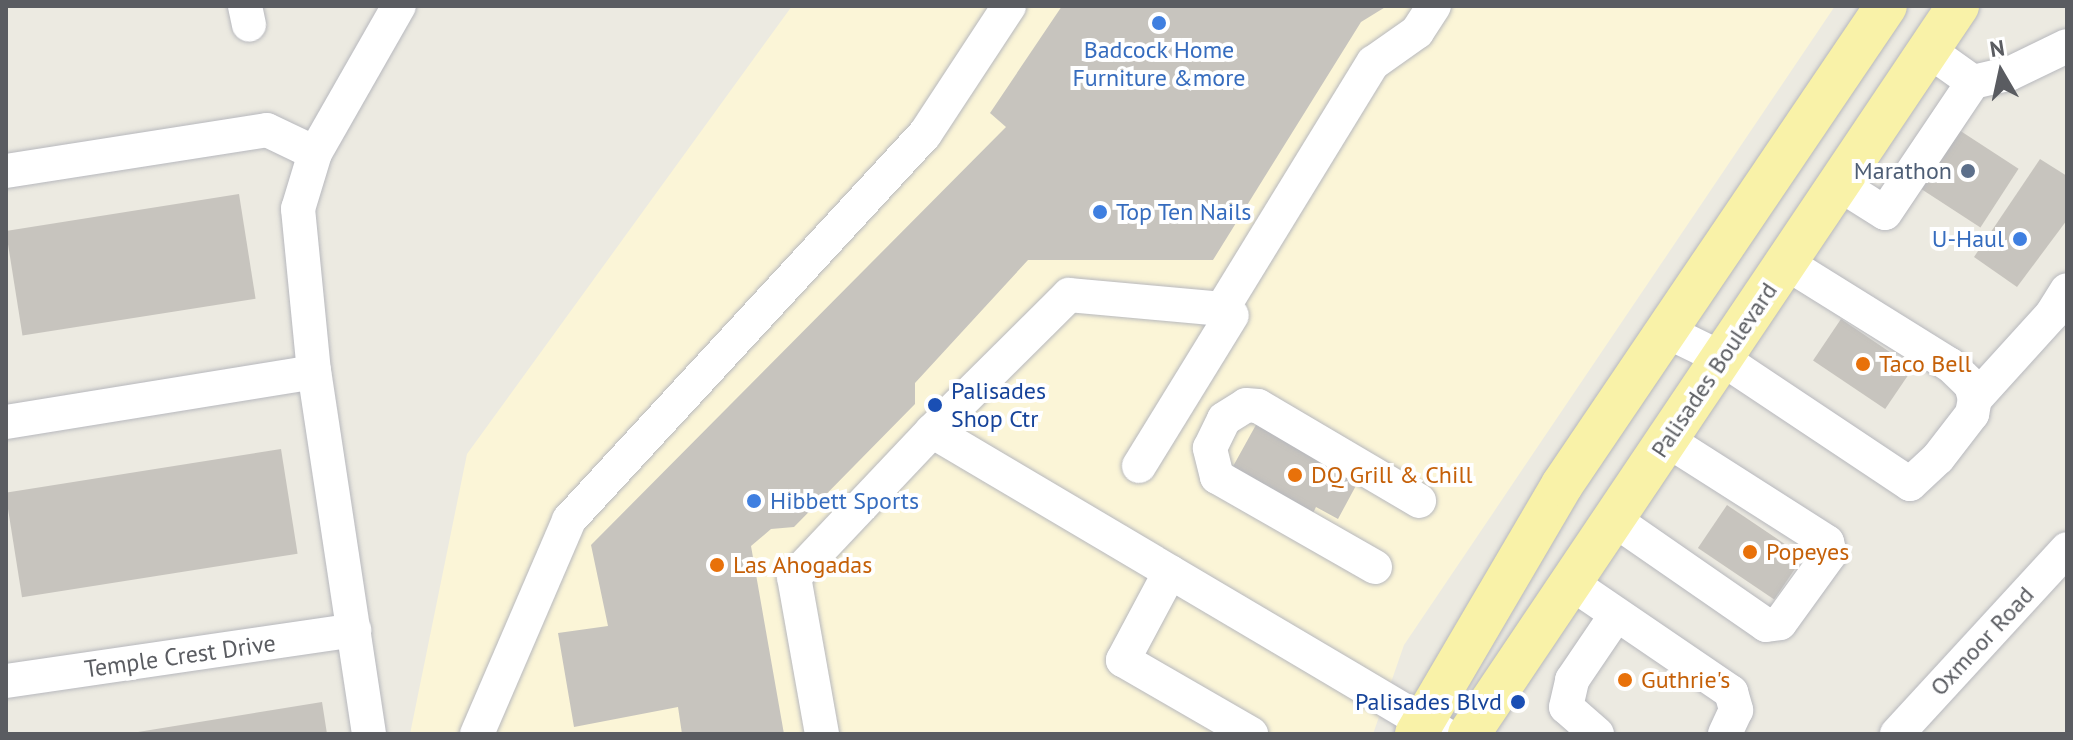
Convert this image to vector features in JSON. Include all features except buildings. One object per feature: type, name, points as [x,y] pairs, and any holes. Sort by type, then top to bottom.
[{"type":"main road","points":[[1428,730],[1562,485],[1886,6]]},
{"type":"main road","name":"Palisades Boulevard","points":[[1469,734],[1958,6]]},
{"type":"street","points":[[369,734],[314,372],[298,209],[315,153],[399,6]]},
{"type":"street","points":[[477,734],[569,520],[925,134],[1009,6]]},
{"type":"street","points":[[822,734],[794,577],[932,431],[1069,295],[1222,309],[1373,63],[1417,32],[1434,6]]},
{"type":"street","points":[[1839,184],[1885,213],[1973,82],[2009,74],[2067,46]]},
{"type":"street","points":[[1928,50],[1973,82]]},
{"type":"street","points":[[6,171],[267,130],[315,153]]},
{"type":"street","points":[[1666,331],[1721,358],[1910,484],[1965,426],[1975,399],[1971,385],[1950,365],[1786,263]]},
{"type":"street","points":[[1975,399],[2052,314],[2067,290]]},
{"type":"street","points":[[1139,466],[1232,315]]},
{"type":"street","points":[[6,422],[314,372]]},
{"type":"street","points":[[1375,567],[1217,477],[1210,448],[1224,419],[1246,405],[1258,406],[1419,501]]},
{"type":"street","points":[[932,431],[1428,730]]},
{"type":"street","points":[[1613,519],[1766,625],[1780,623],[1830,554],[1827,542],[1667,440]]},
{"type":"street","name":"Oxmoor Road","points":[[1897,734],[2067,549]]},
{"type":"street","points":[[1170,572],[1123,660],[1251,734]]},
{"type":"street","points":[[1571,583],[1731,692],[1736,710],[1725,734]]},
{"type":"street","points":[[1597,734],[1566,707],[1572,680],[1621,618]]},
{"type":"street","points":[[1621,618],[1633,641],[1707,692],[1711,718],[1700,734]]},
{"type":"street","name":"Temple Crest Drive","points":[[6,681],[354,630]]},
{"type":"shaded area","points":[[792,6],[1835,6],[1404,645],[1373,734],[410,734],[467,454]]},
{"type":"place","name":"Badcock Home Furniture &more","points":[[1159,23]]},
{"type":"place","name":"Marathon","points":[[1968,171]]},
{"type":"place","name":"Top Ten Nails","points":[[1100,212]]},
{"type":"place","name":"U-Haul","points":[[2020,239]]},
{"type":"place","name":"Taco Bell","points":[[1863,364]]},
{"type":"place","name":"Palisades Shop Ctr","points":[[935,405]]},
{"type":"place","name":"DQ Grill & Chill","points":[[1295,475]]},
{"type":"place","name":"Hibbett Sports","points":[[754,501]]},
{"type":"place","name":"Popeyes","points":[[1750,552]]},
{"type":"place","name":"Las Ahogadas","points":[[717,565]]},
{"type":"place","name":"Guthrie's","points":[[1625,680]]},
{"type":"place","name":"Palisades Blvd","points":[[1518,702]]}]
